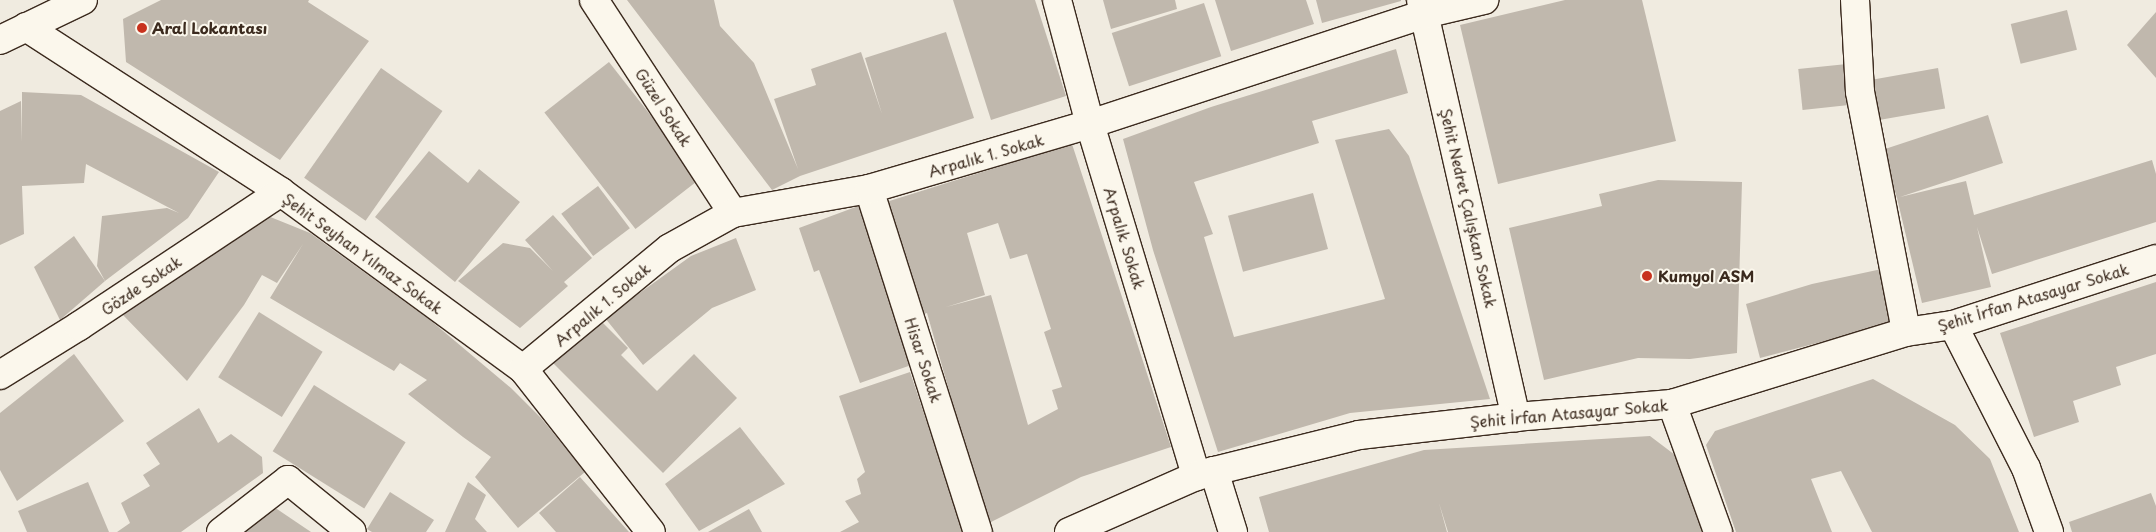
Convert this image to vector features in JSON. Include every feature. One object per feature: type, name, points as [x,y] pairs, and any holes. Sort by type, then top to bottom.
[{"type":"street","points":[[0,40],[83,0]]},
{"type":"street","name":"Güzel Sokak","points":[[594,0],[733,214]]},
{"type":"street","name":"Arpalık Sokak","points":[[1057,0],[1090,124],[1205,473],[1233,532]]},
{"type":"street","name":"Arpalık 1. Sokak","points":[[523,369],[670,248],[733,214],[869,189],[1090,124],[1423,7],[1484,0]]},
{"type":"street","points":[[1855,0],[1860,92],[1906,332]]},
{"type":"street","name":"Şehit Nedret Çalışkan Sokak","points":[[1423,7],[1516,417]]},
{"type":"street","name":"Şehit Seyhan Yılmaz Sokak","points":[[26,27],[280,192],[523,369],[651,532]]},
{"type":"street","name":"Hisar Sokak","points":[[869,189],[978,532]]},
{"type":"street","name":"Gözde Sokak","points":[[0,375],[79,326],[280,192]]},
{"type":"street","name":"Şehit İrfan Atasayar Sokak","points":[[1069,532],[1205,473],[1358,435],[1516,417],[1672,404],[1906,332],[1952,325],[2156,259]]},
{"type":"street","points":[[1952,325],[2026,468],[2049,532]]},
{"type":"street","points":[[1672,404],[1718,532]]},
{"type":"street","points":[[221,532],[288,480],[352,532]]},
{"type":"building","points":[[161,0],[309,0],[308,2],[369,41],[280,160],[126,62],[123,19]]},
{"type":"building","points":[[627,0],[714,0],[720,26],[754,63],[798,169],[774,99],[816,85],[811,69],[861,52],[882,114],[865,58],[946,32],[974,118],[800,176],[772,190]]},
{"type":"building","points":[[953,0],[1035,0],[1066,96],[991,120]]},
{"type":"building","points":[[1103,0],[1175,0],[1177,9],[1111,29]]},
{"type":"building","points":[[1215,0],[1306,0],[1314,24],[1231,51]]},
{"type":"building","points":[[1316,0],[1401,0],[1401,1],[1322,23]]},
{"type":"building","points":[[1565,0],[1642,0],[1676,141],[1498,184],[1460,25]]},
{"type":"building","points":[[1204,3],[1221,56],[1129,86],[1112,33]]},
{"type":"building","points":[[2067,10],[2077,50],[2021,64],[2011,24]]},
{"type":"building","points":[[2156,12],[2156,78],[2127,45]]},
{"type":"building","points":[[1396,49],[1408,93],[1312,121],[1319,143],[1194,182],[1213,234],[1204,237],[1234,337],[1385,299],[1335,140],[1389,129],[1409,156],[1490,399],[1350,413],[1218,452],[1153,250],[1123,139],[1211,107]]},
{"type":"building","points":[[609,62],[700,179],[636,229],[544,112]]},
{"type":"building","points":[[1847,64],[1851,105],[1803,110],[1798,69]]},
{"type":"building","points":[[381,68],[442,111],[366,221],[304,178]]},
{"type":"building","points":[[1938,68],[1945,108],[1879,120],[1872,80]]},
{"type":"building","points":[[22,92],[81,95],[219,172],[188,218],[105,281],[97,266],[102,216],[167,208],[179,213],[86,164],[84,183],[22,186],[24,234],[0,245],[0,111],[21,101],[22,142]]},
{"type":"building","points":[[1988,115],[2003,163],[1900,197],[1966,181],[1974,215],[2152,160],[2156,174],[2156,222],[1992,274],[1977,227],[1991,287],[1922,303],[1897,198],[1882,150]]},
{"type":"building","points":[[1072,144],[1171,447],[1081,477],[987,524],[927,313],[917,316],[883,203]],"holes":[[[998,223],[1010,259],[1027,254],[1051,329],[1044,332],[1062,387],[1052,390],[1058,409],[1028,425],[991,295],[946,307],[985,295],[967,233]]]},
{"type":"building","points":[[429,151],[468,183],[479,169],[520,202],[455,282],[375,217]]},
{"type":"building","points":[[1658,180],[1742,182],[1737,353],[1690,359],[1638,358],[1544,380],[1509,228],[1602,206],[1599,194]]},
{"type":"building","points":[[598,186],[630,228],[593,256],[561,214]]},
{"type":"building","points":[[1313,193],[1328,249],[1243,272],[1228,216]]},
{"type":"building","points":[[861,205],[917,363],[860,383],[819,270],[814,272],[799,228]]},
{"type":"building","points":[[258,212],[310,233],[430,320],[511,388],[541,418],[585,472],[518,528],[475,477],[491,457],[408,394],[427,380],[400,363],[394,371],[270,298],[303,244],[277,283],[262,275],[244,305],[187,381],[123,315],[190,261]]},
{"type":"building","points":[[553,215],[592,258],[564,282],[568,286],[520,328],[458,281],[503,243],[530,248],[553,271],[525,240]]},
{"type":"building","points":[[74,236],[105,281],[60,320],[34,267]]},
{"type":"building","points":[[736,238],[756,290],[712,308],[643,365],[605,318],[691,256]]},
{"type":"building","points":[[1891,267],[1898,322],[1760,358],[1746,304],[1812,284]]},
{"type":"building","points":[[2156,282],[2156,354],[2116,367],[2121,385],[2073,401],[2079,422],[2034,437],[2000,333]]},
{"type":"building","points":[[259,312],[323,352],[282,417],[218,377]]},
{"type":"building","points":[[593,313],[628,348],[621,355],[657,391],[694,354],[737,398],[663,473],[548,358]]},
{"type":"building","points":[[74,354],[124,421],[17,501],[0,470],[0,413]]},
{"type":"building","points":[[910,372],[964,532],[840,532],[859,522],[845,501],[861,494],[857,479],[865,472],[839,396]]},
{"type":"building","points":[[1873,379],[1955,425],[1990,459],[2019,532],[1872,532],[1841,471],[1811,479],[1832,532],[1736,532],[1706,445],[1715,431]]},
{"type":"building","points":[[314,385],[406,442],[364,508],[273,451]]},
{"type":"building","points":[[199,408],[218,443],[231,434],[262,457],[263,473],[181,532],[117,532],[130,523],[121,503],[150,486],[143,475],[160,464],[146,443]]},
{"type":"building","points":[[740,427],[785,484],[699,531],[665,484]]},
{"type":"building","points":[[1650,436],[1679,458],[1703,532],[1448,532],[1439,503],[1447,532],[1269,532],[1259,497],[1424,450]]},
{"type":"building","points":[[580,477],[629,532],[556,532],[539,513]]},
{"type":"building","points":[[88,482],[109,532],[27,532],[18,511]]},
{"type":"building","points":[[468,482],[486,495],[475,519],[487,532],[445,532]]},
{"type":"building","points":[[390,492],[434,520],[426,532],[372,532],[367,529]]},
{"type":"building","points":[[2151,493],[2156,506],[2156,532],[2072,532],[2069,522]]},
{"type":"building","points":[[274,507],[311,532],[237,532]]},
{"type":"building","points":[[749,509],[762,532],[708,532]]},
{"type":"place","name":"Aral Lokantası","points":[[142,28]]},
{"type":"place","name":"Kumyol ASM","points":[[1647,276]]}]
